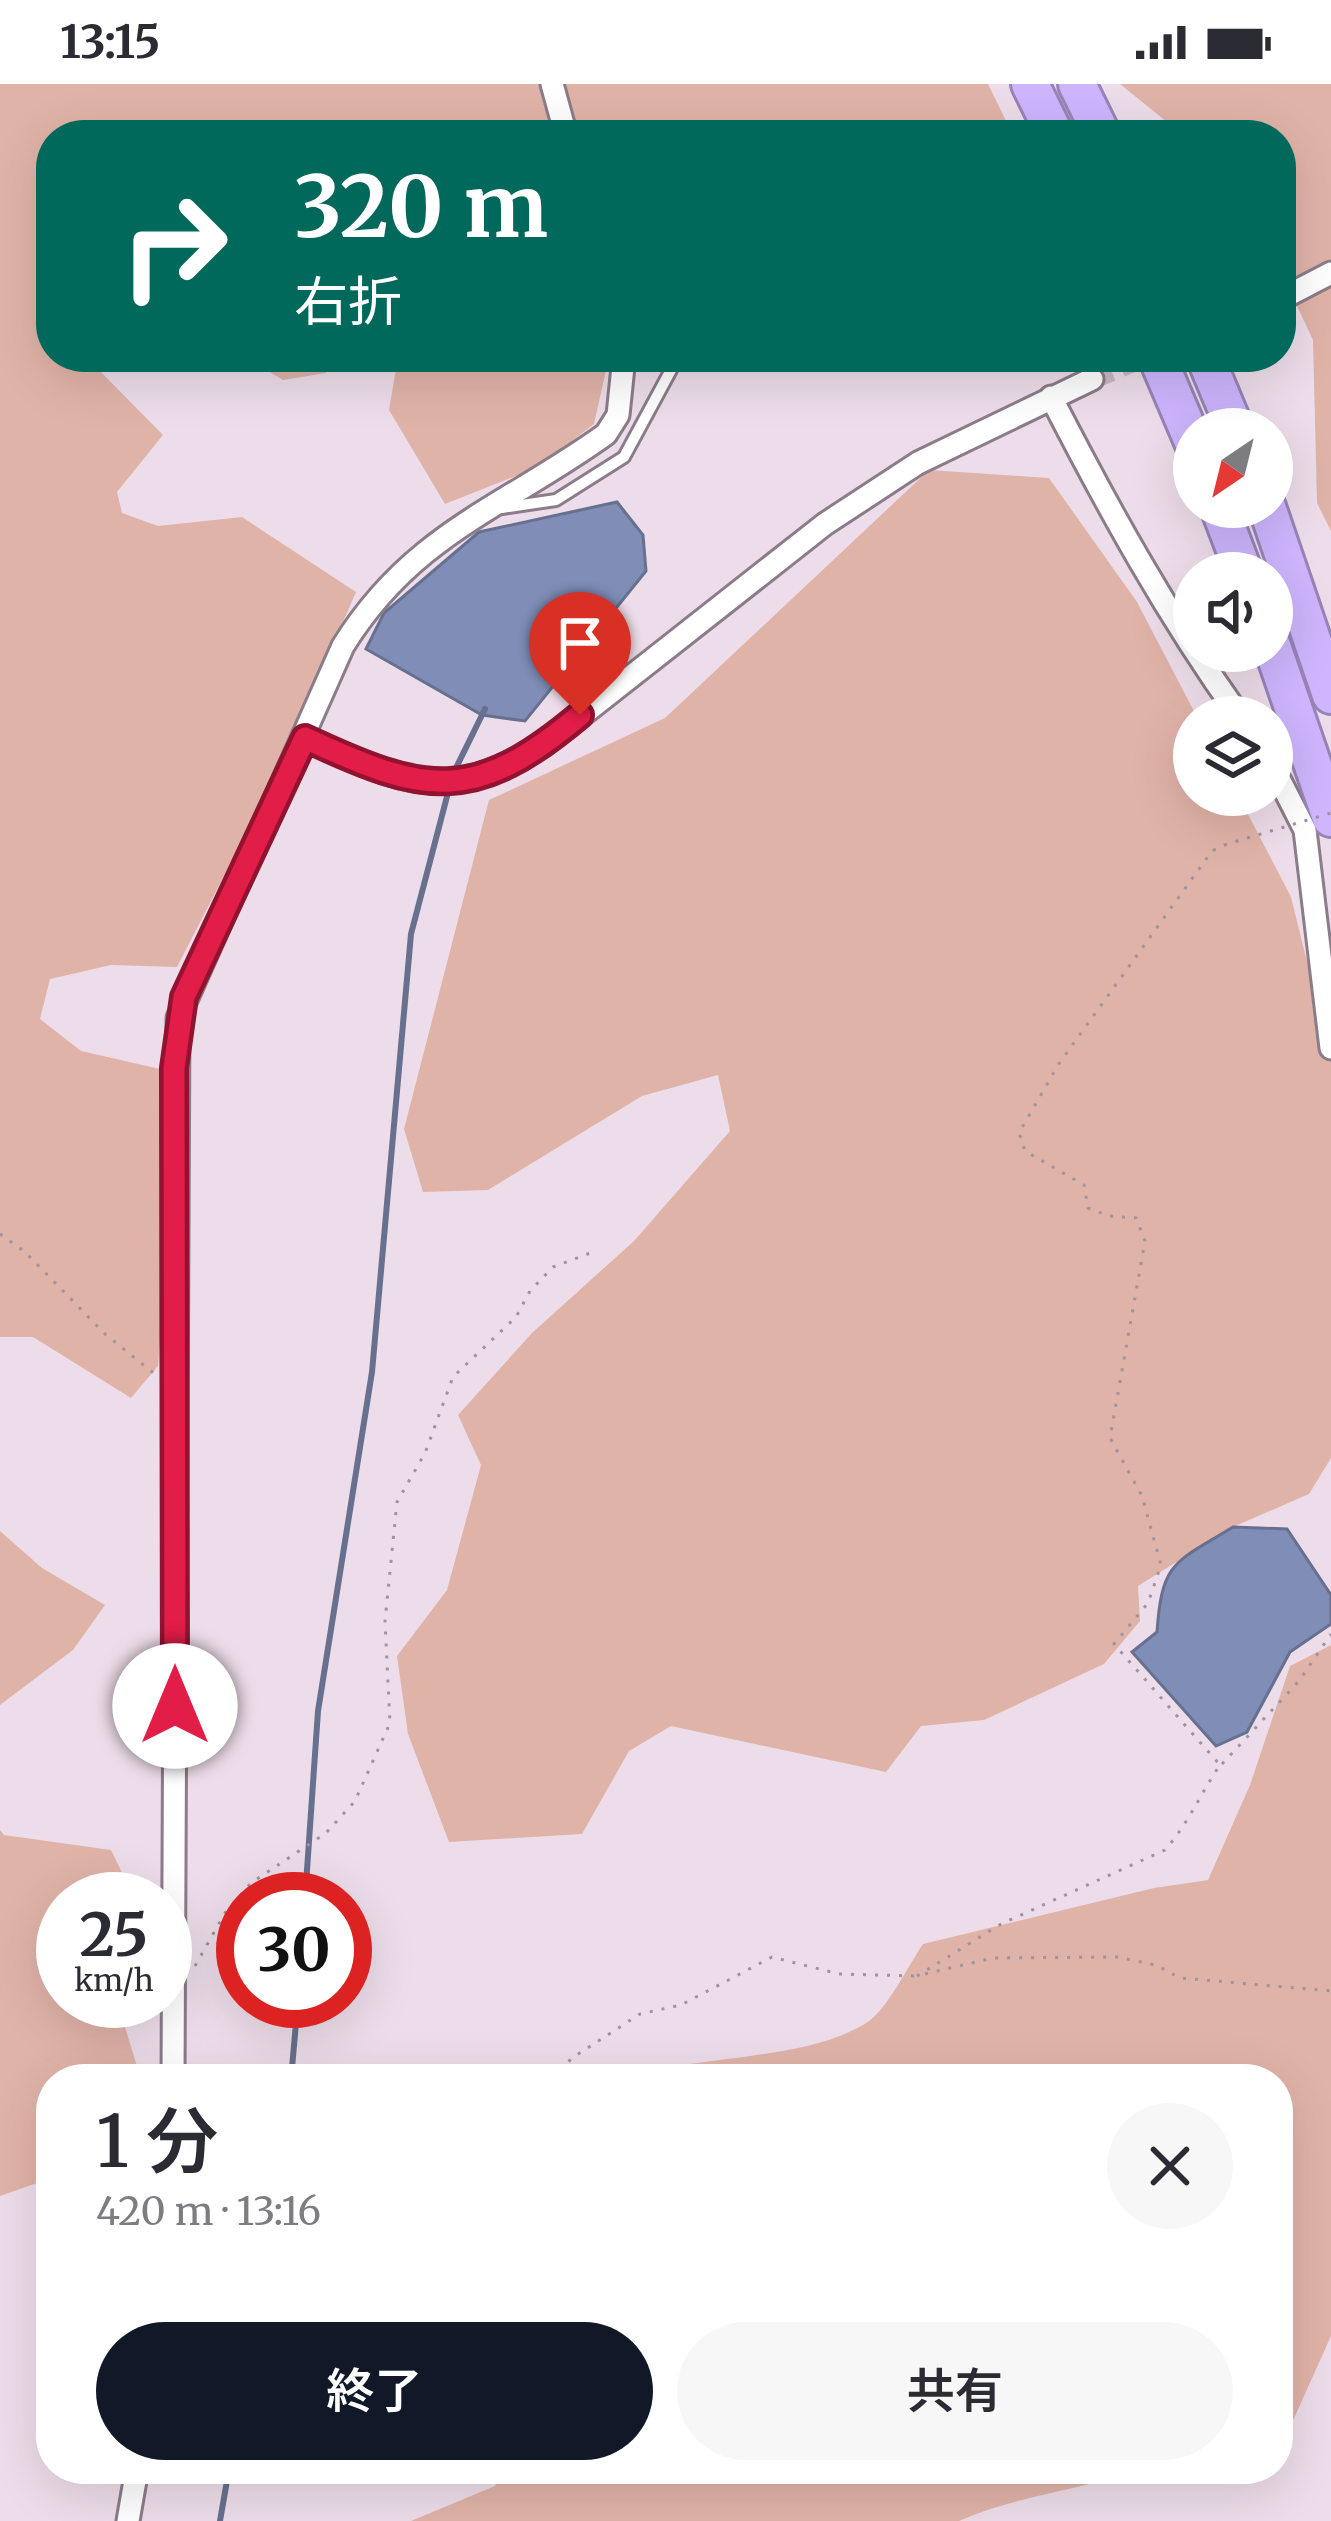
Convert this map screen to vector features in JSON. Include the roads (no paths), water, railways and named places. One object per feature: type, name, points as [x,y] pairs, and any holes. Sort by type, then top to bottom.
[{"type":"highway","points":[[1030,84],[1048,120]]},
{"type":"highway","points":[[1077,84],[1095,120]]},
{"type":"highway","points":[[1163,372],[1179,408]]},
{"type":"highway","points":[[1211,372],[1226,408]]},
{"type":"highway","points":[[1274,528],[1331,694]]},
{"type":"highway","points":[[1281,672],[1331,816]]},
{"type":"street","points":[[552,84],[562,120]]},
{"type":"street","points":[[1296,290],[1331,273]]},
{"type":"street","points":[[173,2064],[178,1018],[343,646],[365,611],[432,546],[476,513],[606,434],[617,415],[622,372]]},
{"type":"street","points":[[305,738],[398,779],[442,782],[494,773],[544,746],[825,524],[918,463],[1092,379]]},
{"type":"street","points":[[1051,397],[1116,524],[1184,638],[1225,696]]},
{"type":"street","points":[[1293,806],[1305,830],[1331,1048]]},
{"type":"street","points":[[128,2521],[134,2484]]},
{"type":"lane","points":[[476,513],[556,500],[600,477],[624,457],[670,372]]},
{"type":"water","points":[[617,502],[643,535],[646,571],[525,721],[482,715],[366,649],[384,613],[479,532]]},
{"type":"water","points":[[1233,1527],[1287,1529],[1331,1595],[1331,1624],[1290,1652],[1247,1732],[1216,1746],[1132,1652],[1157,1632],[1163,1590],[1175,1566]]},
{"type":"waterway","points":[[454,772],[485,709]]},
{"type":"waterway","points":[[307,1872],[318,1711],[372,1372],[411,934],[450,785]]},
{"type":"waterway","points":[[292,2064],[296,2028]]},
{"type":"waterway","points":[[220,2521],[226,2484]]},
{"type":"tunnel","points":[[1092,379],[1109,372]]}]
